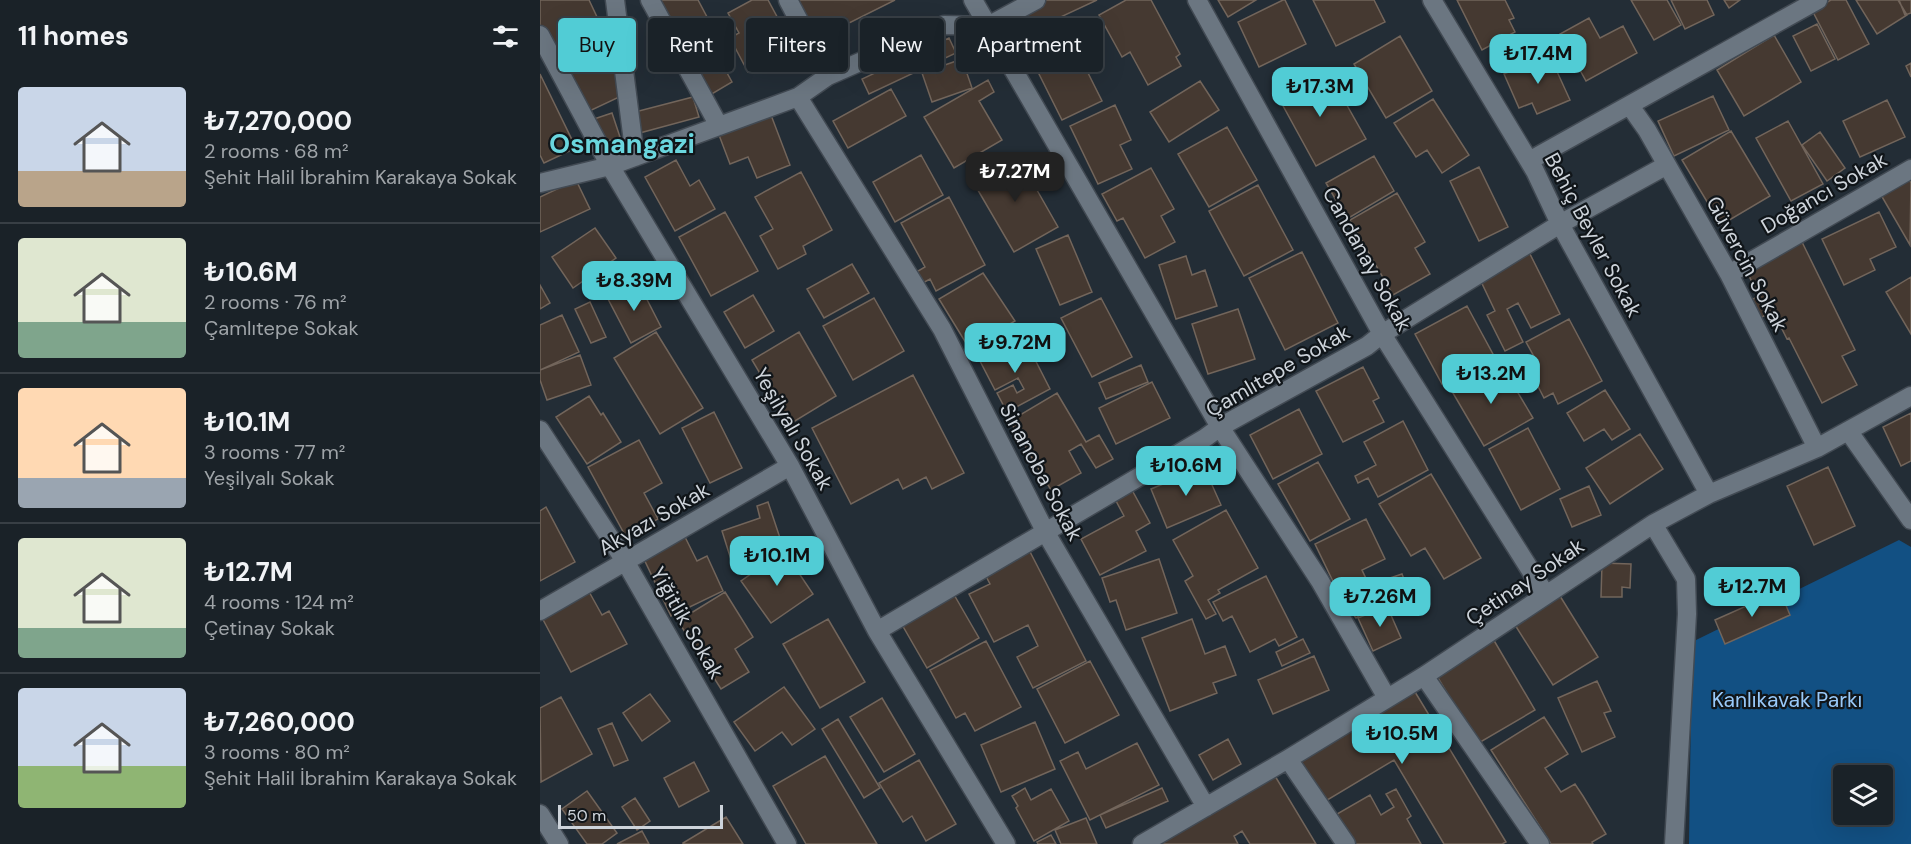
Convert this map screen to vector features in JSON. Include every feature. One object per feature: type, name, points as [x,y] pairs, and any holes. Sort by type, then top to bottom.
[{"type":"street","points":[[615,0],[635,157]]},
{"type":"street","points":[[650,0],[719,126]]},
{"type":"street","points":[[788,0],[828,76]]},
{"type":"street","points":[[973,0],[983,18]]},
{"type":"street","points":[[1003,18],[1036,0]]},
{"type":"street","name":"Candanay Sokak","points":[[1197,0],[1382,334],[1546,595]]},
{"type":"street","name":"Behiç Beyler Sokak","points":[[1432,0],[1529,161],[1560,224],[1709,494]]},
{"type":"street","points":[[1529,161],[1818,0]]},
{"type":"street","points":[[540,183],[610,166],[798,97],[828,76],[944,25],[956,25]]},
{"type":"street","name":"Yeşilyalı Sokak","points":[[540,35],[610,166],[790,466],[877,631],[1006,844]]},
{"type":"street","points":[[1015,72],[1220,427],[1320,581],[1387,698]]},
{"type":"street","name":"Sinanoba Sokak","points":[[798,97],[942,329],[1046,533],[1206,807]]},
{"type":"street","name":"Güvercin Sokak","points":[[1630,106],[1647,130],[1729,274],[1817,448]]},
{"type":"street","name":"Çamlıtepe Sokak","points":[[877,631],[1046,533],[1220,427],[1367,346],[1382,334],[1560,224],[1667,165]]},
{"type":"street","name":"Doğancı Sokak","points":[[1729,274],[1911,169]]},
{"type":"street","name":"Çetinay Sokak","points":[[1142,844],[1424,676],[1653,524],[1709,494],[1817,448],[1911,396]]},
{"type":"street","name":"Yiğitlik Sokak","points":[[540,430],[625,561],[787,844]]},
{"type":"street","points":[[1849,432],[1911,520]]},
{"type":"street","name":"Akyazı Sokak","points":[[540,611],[790,466]]},
{"type":"street","points":[[1653,524],[1686,579],[1687,614],[1674,844]]},
{"type":"street","points":[[1424,676],[1540,844]]},
{"type":"street","points":[[1288,759],[1346,844]]},
{"type":"street","points":[[540,814],[559,844]]},
{"type":"green space","name":"Kanlıkavak Parkı","points":[[1899,540],[1911,547],[1911,844],[1689,844],[1692,642]]},
{"type":"building","points":[[540,0],[589,0],[598,18],[558,18],[558,66],[540,28]]},
{"type":"building","points":[[651,0],[698,0],[708,18],[661,18]]},
{"type":"building","points":[[752,0],[768,0],[778,18],[746,18],[746,68],[734,46],[734,36],[739,33],[734,24],[734,18],[731,18],[728,13]]},
{"type":"building","points":[[780,0],[895,0],[848,24],[848,18],[789,18]]},
{"type":"building","points":[[1025,0],[1097,0],[1058,18],[989,17]]},
{"type":"building","points":[[1126,0],[1151,0],[1180,54],[1176,57],[1181,66],[1148,85],[1130,52],[1122,57],[1103,22],[1103,18],[1099,15]]},
{"type":"building","points":[[1218,0],[1256,0],[1228,17]]},
{"type":"building","points":[[1283,0],[1306,44],[1259,67],[1238,22]]},
{"type":"building","points":[[1313,0],[1374,0],[1385,22],[1336,46]]},
{"type":"building","points":[[1457,0],[1505,0],[1514,18],[1509,20],[1515,32],[1482,50]]},
{"type":"building","points":[[1631,0],[1667,0],[1681,25],[1654,40]]},
{"type":"building","points":[[1671,0],[1707,0],[1714,15],[1685,29]]},
{"type":"building","points":[[1724,0],[1740,0],[1729,8]]},
{"type":"building","points":[[1831,0],[1846,0],[1869,44],[1838,60],[1812,10]]},
{"type":"building","points":[[1856,0],[1898,0],[1907,15],[1877,34]]},
{"type":"building","points":[[1899,0],[1911,0],[1911,13],[1905,15]]},
{"type":"building","points":[[1589,18],[1600,38],[1623,26],[1637,53],[1586,81],[1560,34]]},
{"type":"building","points":[[1817,24],[1835,59],[1811,71],[1793,36]]},
{"type":"building","points":[[1774,35],[1801,82],[1744,116],[1717,70]]},
{"type":"building","points":[[1400,36],[1432,91],[1386,118],[1354,64]]},
{"type":"building","points":[[949,38],[956,53],[944,59],[944,40]]},
{"type":"building","points":[[1549,54],[1570,100],[1537,114],[1532,103],[1519,108],[1504,74]]},
{"type":"building","points":[[956,61],[956,72],[966,72],[972,88],[932,102],[922,73],[944,72],[944,65]]},
{"type":"building","points":[[1911,63],[1911,77],[1906,66]]},
{"type":"building","points":[[1319,70],[1334,96],[1340,93],[1366,139],[1316,166],[1276,93]]},
{"type":"building","points":[[561,72],[623,72],[632,91],[581,115]]},
{"type":"building","points":[[691,72],[726,72],[732,82],[705,98]]},
{"type":"building","points":[[877,72],[916,72],[869,94],[862,79]]},
{"type":"building","points":[[1038,72],[1088,72],[1102,101],[1062,120]]},
{"type":"building","points":[[540,74],[576,148],[544,163],[540,155]]},
{"type":"building","points":[[988,80],[994,92],[979,101],[1002,140],[954,168],[924,117]]},
{"type":"building","points":[[1200,81],[1219,110],[1169,142],[1150,112]]},
{"type":"building","points":[[891,89],[906,116],[848,148],[833,121]]},
{"type":"building","points":[[1713,96],[1729,130],[1674,156],[1658,121]]},
{"type":"building","points":[[693,97],[699,117],[636,134],[631,113]]},
{"type":"building","points":[[1433,99],[1469,155],[1442,173],[1427,150],[1416,157],[1394,123]]},
{"type":"building","points":[[1887,100],[1905,137],[1860,157],[1843,121]]},
{"type":"building","points":[[1115,105],[1131,140],[1120,145],[1132,169],[1098,184],[1070,126]]},
{"type":"building","points":[[612,113],[620,137],[602,143],[594,119]]},
{"type":"building","points":[[771,115],[790,165],[757,178],[748,157],[730,164],[719,135]]},
{"type":"building","points":[[1788,121],[1823,184],[1791,201],[1756,138]]},
{"type":"building","points":[[1227,127],[1257,180],[1209,207],[1178,154]]},
{"type":"building","points":[[1731,131],[1770,196],[1721,225],[1682,160]]},
{"type":"building","points":[[1820,132],[1845,168],[1827,181],[1802,145]]},
{"type":"building","points":[[921,155],[943,195],[895,222],[873,182]]},
{"type":"building","points":[[1017,155],[1058,227],[1014,252],[972,180]]},
{"type":"building","points":[[1374,156],[1394,191],[1347,219],[1326,183]]},
{"type":"building","points":[[676,160],[690,186],[699,180],[715,209],[675,231],[645,177]]},
{"type":"building","points":[[1479,167],[1508,227],[1479,241],[1450,181]]},
{"type":"building","points":[[1151,168],[1174,209],[1161,216],[1175,242],[1145,258],[1123,218],[1117,221],[1102,194]]},
{"type":"building","points":[[801,172],[832,230],[803,246],[806,254],[778,269],[760,236],[773,229],[755,197]]},
{"type":"building","points":[[1909,179],[1911,183],[1910,245],[1881,195]]},
{"type":"building","points":[[576,180],[590,209],[540,232],[540,197]]},
{"type":"building","points":[[1258,185],[1293,250],[1244,276],[1209,211]]},
{"type":"building","points":[[1397,193],[1425,242],[1415,248],[1430,274],[1393,295],[1350,220]]},
{"type":"building","points":[[949,197],[985,265],[936,291],[930,279],[919,285],[913,274],[925,267],[901,223]]},
{"type":"building","points":[[725,212],[758,271],[711,296],[679,237]]},
{"type":"building","points":[[1879,212],[1896,247],[1870,259],[1875,270],[1844,285],[1822,239]]},
{"type":"building","points":[[595,228],[616,258],[573,288],[552,257]]},
{"type":"building","points":[[1068,235],[1092,292],[1060,305],[1036,249]]},
{"type":"building","points":[[1802,242],[1855,350],[1842,356],[1857,385],[1822,403],[1773,311],[1760,318],[1751,300],[1759,296],[1746,270]]},
{"type":"building","points":[[1527,248],[1560,314],[1531,328],[1518,303],[1507,309],[1523,342],[1505,351],[1487,315],[1495,311],[1477,273]]},
{"type":"building","points":[[1302,252],[1338,323],[1285,350],[1249,278]]},
{"type":"building","points":[[1186,256],[1192,275],[1205,270],[1217,306],[1176,319],[1159,265]]},
{"type":"building","points":[[852,264],[869,293],[824,318],[807,289]]},
{"type":"building","points":[[983,273],[1015,321],[969,348],[939,299]]},
{"type":"building","points":[[1911,277],[1911,334],[1886,292]]},
{"type":"building","points":[[638,282],[661,327],[631,343],[607,297]]},
{"type":"building","points":[[540,285],[550,303],[540,309]]},
{"type":"building","points":[[753,295],[774,331],[745,348],[724,312]]},
{"type":"building","points":[[874,298],[904,351],[853,380],[823,326]]},
{"type":"building","points":[[1101,298],[1132,357],[1092,377],[1061,318]]},
{"type":"building","points":[[590,302],[606,337],[591,343],[575,309]]},
{"type":"building","points":[[1467,306],[1494,356],[1442,384],[1415,334]]},
{"type":"building","points":[[1238,309],[1255,359],[1208,374],[1192,324]]},
{"type":"building","points":[[562,315],[579,352],[540,370],[540,325]]},
{"type":"building","points":[[1569,319],[1602,381],[1558,404],[1553,393],[1544,398],[1528,367],[1537,362],[1526,342]]},
{"type":"building","points":[[656,332],[703,408],[660,434],[614,358]]},
{"type":"building","points":[[799,332],[836,396],[790,424],[752,360]]},
{"type":"building","points":[[1024,338],[1050,389],[1007,412],[997,393],[1013,385],[1017,393],[1024,389],[1018,378],[995,390],[980,361]]},
{"type":"building","points":[[580,355],[591,385],[547,400],[540,380],[540,370]]},
{"type":"building","points":[[1141,365],[1148,382],[1106,399],[1099,383]]},
{"type":"building","points":[[1488,365],[1498,382],[1508,376],[1533,418],[1484,446],[1450,388]]},
{"type":"building","points":[[1363,367],[1379,398],[1373,401],[1384,422],[1343,442],[1316,391]]},
{"type":"building","points":[[913,375],[964,473],[932,489],[926,477],[903,489],[898,479],[851,504],[812,428]]},
{"type":"building","points":[[1152,382],[1170,418],[1116,444],[1099,408]]},
{"type":"building","points":[[1605,390],[1630,429],[1612,440],[1604,429],[1584,441],[1567,413]]},
{"type":"building","points":[[1057,393],[1086,442],[1099,435],[1113,459],[1096,468],[1081,444],[1069,451],[1081,473],[1051,490],[1010,421]]},
{"type":"building","points":[[589,396],[621,442],[587,464],[556,417]]},
{"type":"building","points":[[1299,409],[1322,454],[1273,479],[1250,435]]},
{"type":"building","points":[[714,412],[742,468],[710,483],[682,428]]},
{"type":"building","points":[[1911,413],[1911,461],[1901,466],[1883,427]]},
{"type":"building","points":[[1403,421],[1428,470],[1378,497],[1368,478],[1358,483],[1355,476],[1376,465],[1364,442]]},
{"type":"building","points":[[1528,428],[1560,489],[1521,510],[1489,449]]},
{"type":"building","points":[[1640,434],[1663,469],[1610,504],[1586,468]]},
{"type":"building","points":[[639,440],[662,483],[644,493],[658,519],[626,537],[588,467]]},
{"type":"building","points":[[1318,462],[1350,519],[1310,541],[1278,484]]},
{"type":"building","points":[[1204,467],[1221,505],[1167,528],[1151,489]]},
{"type":"building","points":[[1828,467],[1855,526],[1814,545],[1787,486]]},
{"type":"building","points":[[1431,474],[1481,558],[1444,579],[1425,548],[1411,556],[1379,504]]},
{"type":"building","points":[[1589,486],[1601,515],[1572,527],[1560,499]]},
{"type":"building","points":[[1132,490],[1150,523],[1136,531],[1146,551],[1100,575],[1081,539],[1124,516],[1115,499]]},
{"type":"building","points":[[768,502],[785,553],[734,569],[722,531],[760,518],[757,506]]},
{"type":"building","points":[[546,507],[575,562],[540,581],[540,511]]},
{"type":"building","points":[[1226,510],[1258,568],[1218,590],[1220,593],[1208,600],[1216,614],[1206,619],[1185,581],[1193,576],[1173,540]]},
{"type":"building","points":[[1366,519],[1385,559],[1362,570],[1370,587],[1342,600],[1315,544]]},
{"type":"building","points":[[685,537],[697,561],[707,556],[723,591],[671,616],[643,557]]},
{"type":"building","points":[[1025,542],[1086,661],[1033,688],[1017,657],[1038,646],[1028,625],[994,642],[969,594],[990,584],[980,565]]},
{"type":"building","points":[[784,551],[813,594],[771,623],[741,581]]},
{"type":"building","points":[[1159,559],[1177,613],[1126,630],[1116,600],[1110,602],[1102,578]]},
{"type":"building","points":[[1602,563],[1631,564],[1630,588],[1622,587],[1622,597],[1601,597]]},
{"type":"building","points":[[1402,574],[1413,603],[1392,611],[1381,581]]},
{"type":"building","points":[[1266,576],[1297,637],[1279,646],[1275,639],[1250,652],[1232,616],[1223,621],[1213,602]]},
{"type":"building","points":[[949,586],[979,638],[927,668],[897,616]]},
{"type":"building","points":[[1370,587],[1380,599],[1356,618],[1346,606]]},
{"type":"building","points":[[587,588],[602,615],[609,611],[627,644],[571,672],[540,614]]},
{"type":"building","points":[[1780,591],[1790,615],[1725,644],[1715,620]]},
{"type":"building","points":[[725,592],[753,637],[735,649],[749,672],[721,689],[678,621]]},
{"type":"building","points":[[1560,596],[1598,657],[1553,685],[1515,625]]},
{"type":"building","points":[[1387,606],[1401,638],[1373,651],[1358,618]]},
{"type":"building","points":[[828,619],[865,682],[820,708],[783,644]]},
{"type":"building","points":[[1192,619],[1205,654],[1225,646],[1236,675],[1213,683],[1217,693],[1170,711],[1142,638]]},
{"type":"building","points":[[1489,632],[1535,710],[1477,744],[1431,666]]},
{"type":"building","points":[[1303,639],[1310,653],[1282,666],[1276,652]]},
{"type":"building","points":[[986,641],[1021,707],[975,731],[965,713],[956,718],[930,670]]},
{"type":"building","points":[[1314,656],[1329,690],[1273,714],[1258,680]]},
{"type":"building","points":[[1090,661],[1119,715],[1065,743],[1037,689]]},
{"type":"building","points":[[1597,681],[1611,711],[1604,713],[1615,737],[1582,752],[1558,698]]},
{"type":"building","points":[[1409,682],[1506,842],[1502,844],[1444,844],[1394,760],[1324,802],[1293,752]]},
{"type":"building","points":[[784,687],[815,729],[792,745],[782,732],[755,751],[734,722]]},
{"type":"building","points":[[650,694],[670,721],[642,741],[623,713]]},
{"type":"building","points":[[561,697],[592,754],[541,782],[540,708]]},
{"type":"building","points":[[882,698],[915,754],[884,772],[850,717]]},
{"type":"building","points":[[1544,717],[1568,754],[1545,768],[1561,792],[1575,784],[1583,796],[1606,834],[1592,842],[1593,844],[1551,844],[1491,750]]},
{"type":"building","points":[[838,719],[880,788],[864,798],[822,729]]},
{"type":"building","points":[[1035,722],[1055,769],[1001,792],[981,745]]},
{"type":"building","points":[[612,723],[628,760],[614,766],[598,729]]},
{"type":"building","points":[[1228,739],[1241,764],[1213,780],[1199,755]]},
{"type":"building","points":[[1137,743],[1159,785],[1090,820],[1060,761],[1078,752],[1086,769]]},
{"type":"building","points":[[825,756],[877,844],[806,844],[773,786]]},
{"type":"building","points":[[919,760],[956,824],[926,841],[912,816],[903,822],[879,783]]},
{"type":"building","points":[[694,762],[709,791],[679,807],[664,778]]},
{"type":"building","points":[[1272,771],[1316,844],[1250,844],[1242,831],[1234,836],[1238,844],[1149,844]]},
{"type":"building","points":[[1025,788],[1031,800],[1051,789],[1069,821],[1034,841],[1012,796]]},
{"type":"building","points":[[1162,788],[1168,801],[1106,828],[1100,815]]},
{"type":"building","points":[[1396,789],[1411,816],[1407,819],[1421,844],[1354,844],[1337,814],[1370,795],[1381,815],[1394,807],[1386,794]]},
{"type":"building","points":[[587,791],[617,833],[602,844],[587,844],[562,809]]},
{"type":"building","points":[[635,798],[650,821],[637,830],[622,807]]},
{"type":"building","points":[[726,817],[743,844],[683,844],[683,843]]},
{"type":"building","points":[[1086,818],[1097,844],[1061,844],[1055,830]]},
{"type":"building","points":[[642,831],[649,844],[617,844]]},
{"type":"building","points":[[1051,835],[1056,844],[1038,844],[1037,842]]},
{"type":"district","name":"Osmangazi","points":[[622,144]]}]
